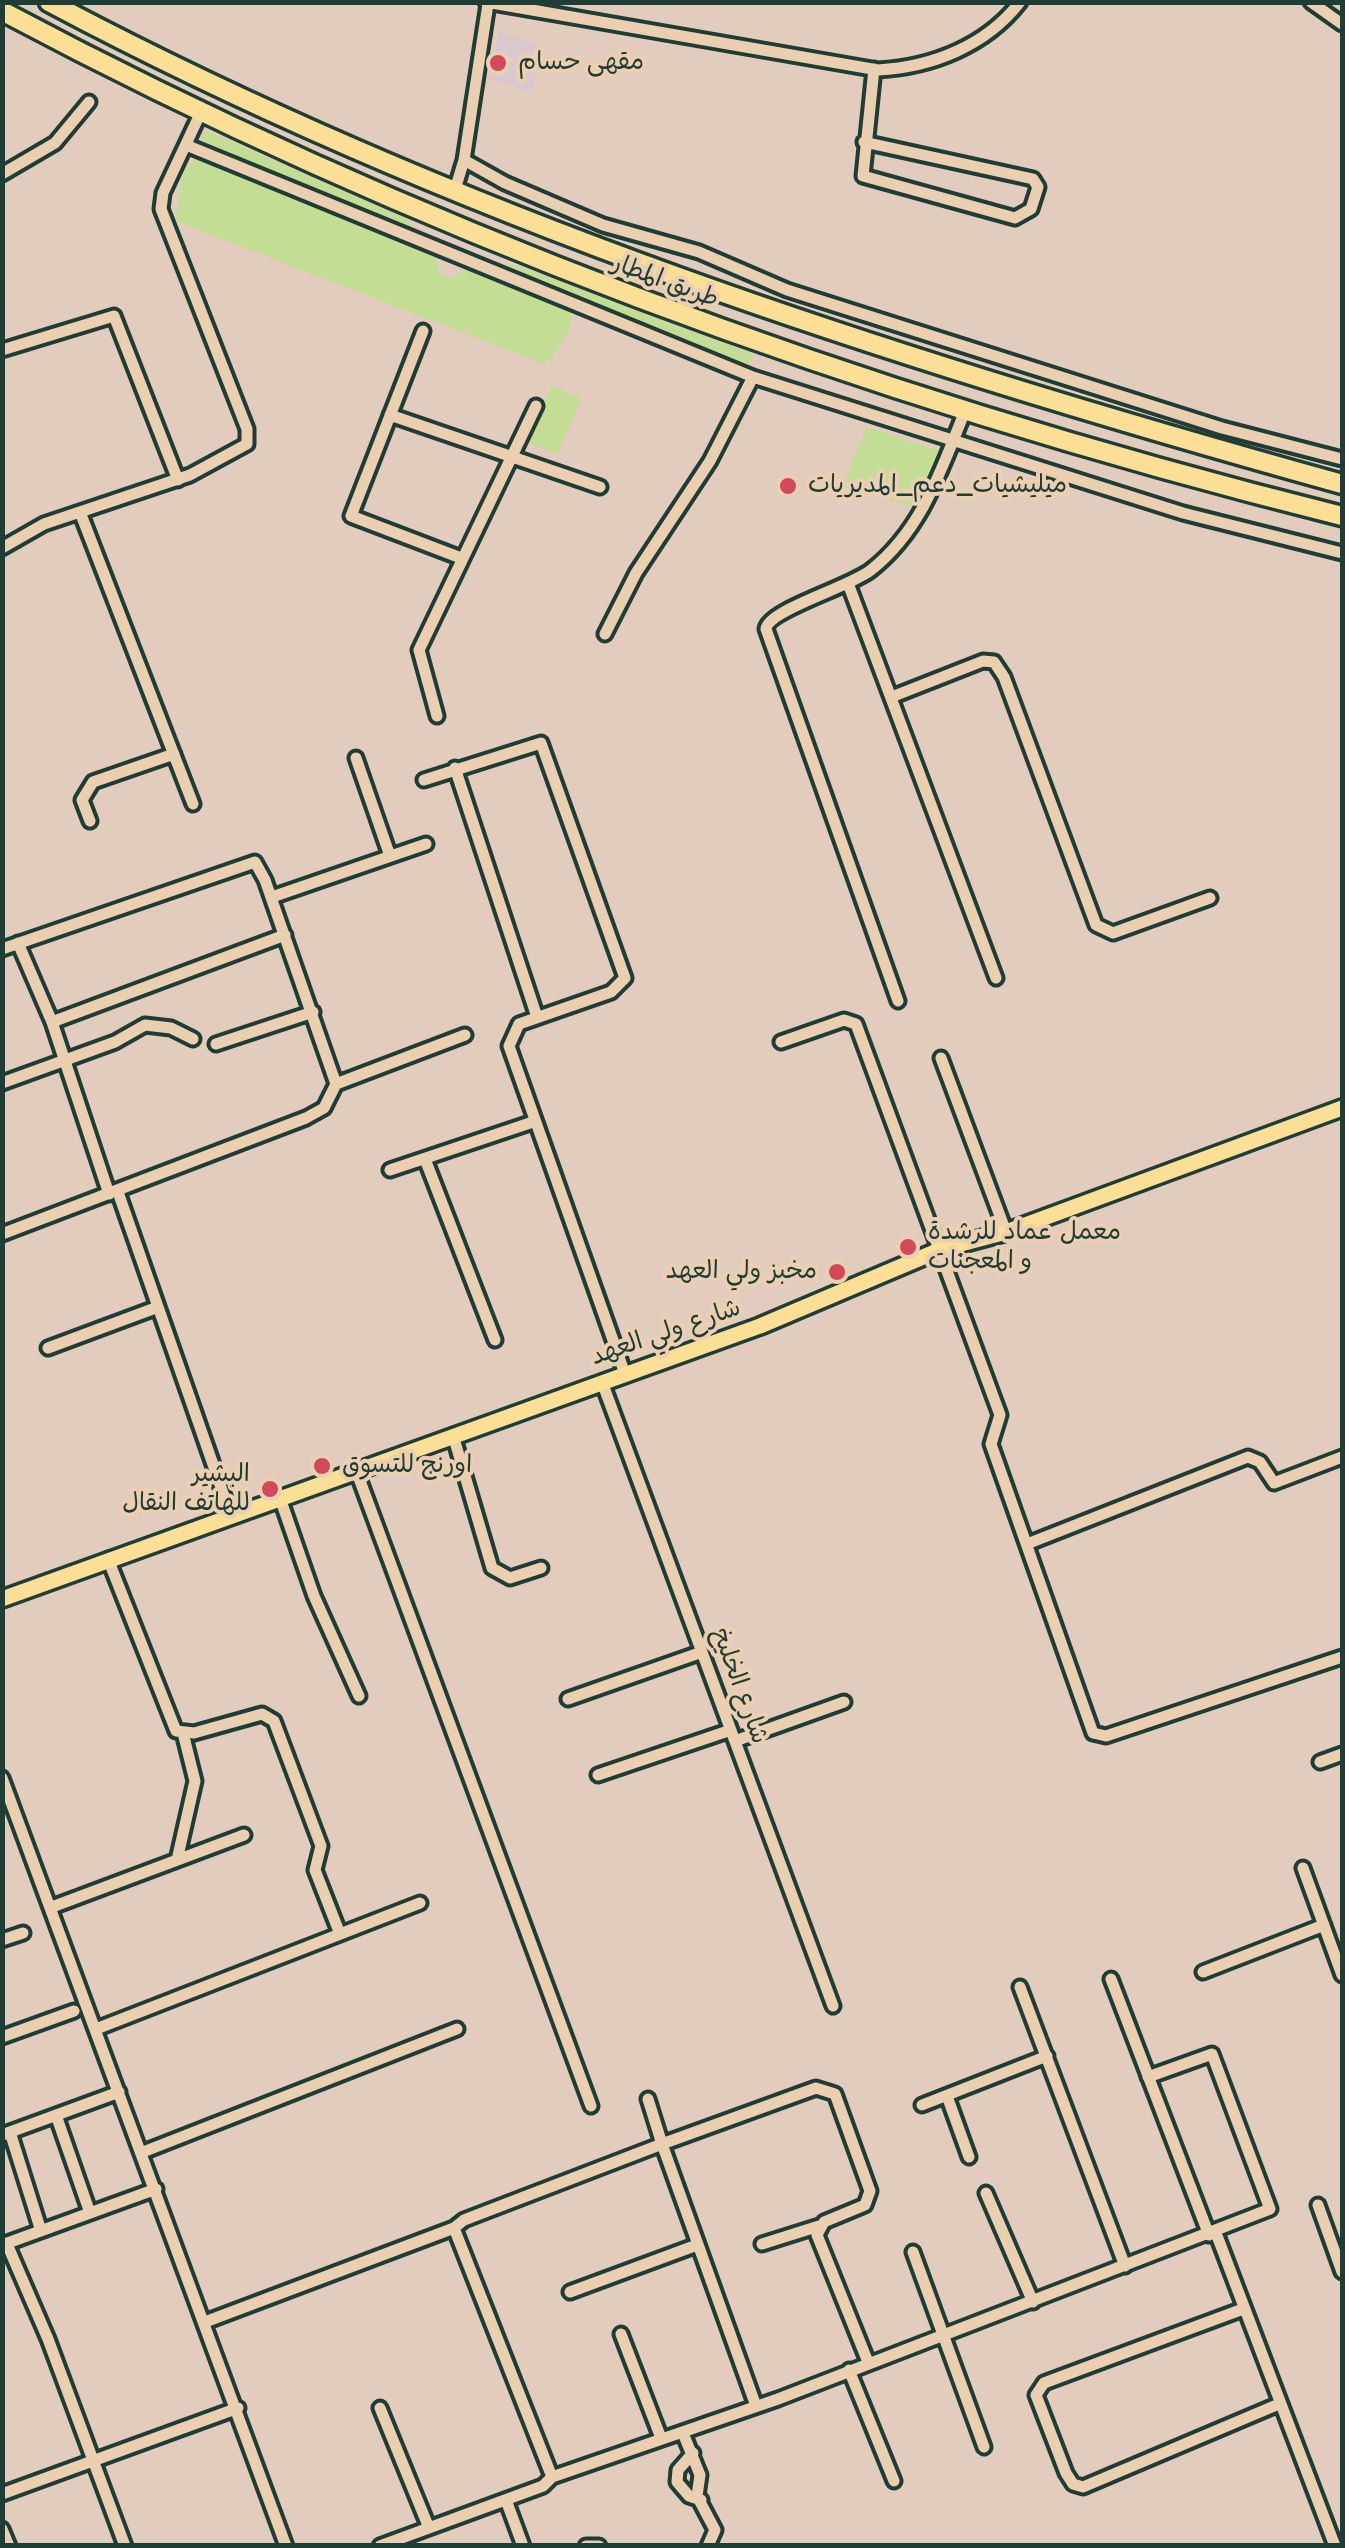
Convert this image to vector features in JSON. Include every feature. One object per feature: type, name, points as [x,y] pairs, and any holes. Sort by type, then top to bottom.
[{"type":"highway","name":"طريق المطار","points":[[49,2],[335,144],[606,251],[964,376],[1342,484]]},
{"type":"highway","name":"طريق المطار","points":[[2,11],[200,112],[339,177],[575,276],[964,411],[1342,516]]},
{"type":"main road","name":"شارع ولي العهد","points":[[2,1599],[760,1326],[942,1249],[1006,1232],[1342,1108]]},
{"type":"street","points":[[454,193],[464,160],[487,3],[874,69],[933,62],[988,33],[1020,2]]},
{"type":"street","points":[[1311,2],[1330,8],[1342,24]]},
{"type":"street","points":[[864,142],[1028,177],[1038,188],[1032,209],[1015,218],[870,179],[861,169],[864,142],[874,69]]},
{"type":"street","points":[[2,174],[55,143],[89,102]]},
{"type":"street","points":[[2,548],[44,524],[178,480],[242,449],[248,438],[161,208],[200,112]]},
{"type":"street","points":[[186,145],[753,377],[1184,513],[1342,553]]},
{"type":"street","points":[[464,160],[505,184],[602,225],[699,252],[787,290],[1222,428],[1342,460]]},
{"type":"street","points":[[2,350],[114,316],[178,480]]},
{"type":"street","points":[[424,330],[351,516],[461,558]]},
{"type":"street","points":[[605,634],[636,572],[710,461],[753,377]]},
{"type":"street","points":[[436,716],[418,654],[536,406]]},
{"type":"street","points":[[898,1001],[766,629],[774,615],[849,586],[908,535],[964,411]]},
{"type":"street","points":[[390,416],[600,487]]},
{"type":"street","points":[[80,512],[193,804]]},
{"type":"street","points":[[849,586],[894,696],[996,978]]},
{"type":"street","points":[[894,696],[983,661],[994,662],[1004,678],[1096,925],[1102,932],[1114,933],[1210,898]]},
{"type":"street","points":[[424,780],[534,742],[545,749],[625,978],[611,992],[519,1024],[510,1046],[533,1122],[625,1374]]},
{"type":"street","points":[[90,821],[82,800],[93,782],[174,754]]},
{"type":"street","points":[[356,758],[390,856]]},
{"type":"street","points":[[455,768],[537,1017]]},
{"type":"street","points":[[272,897],[426,844]]},
{"type":"street","points":[[2,949],[255,862],[286,935],[336,1084]]},
{"type":"street","points":[[52,1022],[286,935]]},
{"type":"street","points":[[18,944],[52,1022],[231,1516]]},
{"type":"street","points":[[216,1044],[313,1012]]},
{"type":"street","points":[[781,1042],[844,1020],[856,1024],[1000,1415],[991,1444],[1093,1733],[1098,1736],[1342,1657]]},
{"type":"street","points":[[2,1083],[124,1038],[145,1025],[171,1028],[193,1039]]},
{"type":"street","points":[[2,1234],[306,1118],[324,1108],[336,1084],[465,1035]]},
{"type":"street","points":[[941,1058],[1006,1232]]},
{"type":"street","points":[[390,1170],[533,1122]]},
{"type":"street","points":[[426,1160],[495,1340]]},
{"type":"street","points":[[48,1348],[158,1308]]},
{"type":"street","name":"شارع الخليخ","points":[[602,1382],[833,2006]]},
{"type":"street","points":[[452,1435],[492,1568],[510,1578],[541,1568]]},
{"type":"street","points":[[1026,1544],[1248,1458],[1260,1462],[1274,1482],[1342,1456]]},
{"type":"street","points":[[356,1470],[591,2106]]},
{"type":"street","points":[[280,1498],[314,1596],[359,1696]]},
{"type":"street","points":[[108,1559],[171,1726],[183,1733],[270,1715],[321,1846],[315,1870],[340,1934]]},
{"type":"street","points":[[568,1699],[702,1652]]},
{"type":"street","points":[[598,1775],[844,1702]]},
{"type":"street","points":[[177,1860],[195,1781],[183,1733]]},
{"type":"street","points":[[1320,1762],[1342,1754]]},
{"type":"street","points":[[2,1778],[286,2546]]},
{"type":"street","points":[[52,1907],[244,1835]]},
{"type":"street","points":[[1303,1868],[1342,1975]]},
{"type":"street","points":[[96,2029],[420,1903]]},
{"type":"street","points":[[1203,1972],[1324,1925]]},
{"type":"street","points":[[2,1940],[24,1933]]},
{"type":"street","points":[[1111,1979],[1335,2546]]},
{"type":"street","points":[[1020,1988],[1125,2266]]},
{"type":"street","points":[[2,2037],[74,2011]]},
{"type":"street","points":[[143,2152],[458,2029]]},
{"type":"street","points":[[380,2546],[543,2486],[552,2477],[683,2433],[1212,2234],[1271,2206],[1212,2054],[1148,2077]]},
{"type":"street","points":[[922,2105],[1047,2056]]},
{"type":"street","points":[[205,2322],[662,2144],[816,2088],[830,2090],[870,2190],[865,2205],[762,2244]]},
{"type":"street","points":[[41,2231],[6,2134],[120,2092]]},
{"type":"street","points":[[947,2096],[969,2157]]},
{"type":"street","points":[[648,2100],[756,2406]]},
{"type":"street","points":[[56,2115],[90,2213]]},
{"type":"street","points":[[125,2546],[48,2339],[5,2244],[156,2189]]},
{"type":"street","points":[[986,2193],[1033,2302]]},
{"type":"street","points":[[1318,2205],[1342,2272]]},
{"type":"street","points":[[818,2226],[818,2235],[868,2362]]},
{"type":"street","points":[[454,2228],[552,2477]]},
{"type":"street","points":[[570,2292],[697,2245]]},
{"type":"street","points":[[913,2252],[984,2448]]},
{"type":"street","points":[[1243,2309],[1044,2383],[1036,2395],[1066,2473],[1073,2484],[1083,2487],[1279,2404]]},
{"type":"street","points":[[621,2334],[661,2438]]},
{"type":"street","points":[[849,2370],[894,2481]]},
{"type":"street","points":[[2,2494],[238,2408]]},
{"type":"street","points":[[380,2408],[429,2528]]},
{"type":"street","points":[[683,2433],[700,2474],[696,2490],[716,2530],[708,2546]]},
{"type":"street","points":[[693,2453],[678,2470],[677,2482],[689,2496],[701,2500]]},
{"type":"street","points":[[506,2500],[523,2546]]},
{"type":"street","points":[[2,2529],[9,2546]]},
{"type":"street","points":[[586,2546],[599,2546]]},
{"type":"shaded area","points":[[499,31],[538,44],[533,93],[489,79]]},
{"type":"green space","points":[[207,131],[405,218],[422,235],[203,144],[201,135]]},
{"type":"green space","points":[[205,157],[436,254],[439,273],[451,279],[468,268],[571,312],[564,340],[544,364],[180,223],[176,219],[183,168]]},
{"type":"green space","points":[[516,265],[752,354],[754,360],[747,364],[493,266]]},
{"type":"green space","points":[[552,386],[581,399],[557,454],[528,442]]},
{"type":"green space","points":[[867,427],[940,451],[917,508],[842,487]]},
{"type":"place","name":"مقهى حسام","points":[[498,63]]},
{"type":"place","name":"ميليشيات_دعم_المديريات","points":[[788,486]]},
{"type":"place","name":"معمل عماد للرشدة و المعجنات","points":[[908,1247]]},
{"type":"place","name":"مخبز ولي العهد","points":[[837,1272]]},
{"type":"place","name":"اورنج للتسوق","points":[[322,1466]]},
{"type":"place","name":"البشير للهاتف النقال","points":[[270,1489]]}]
